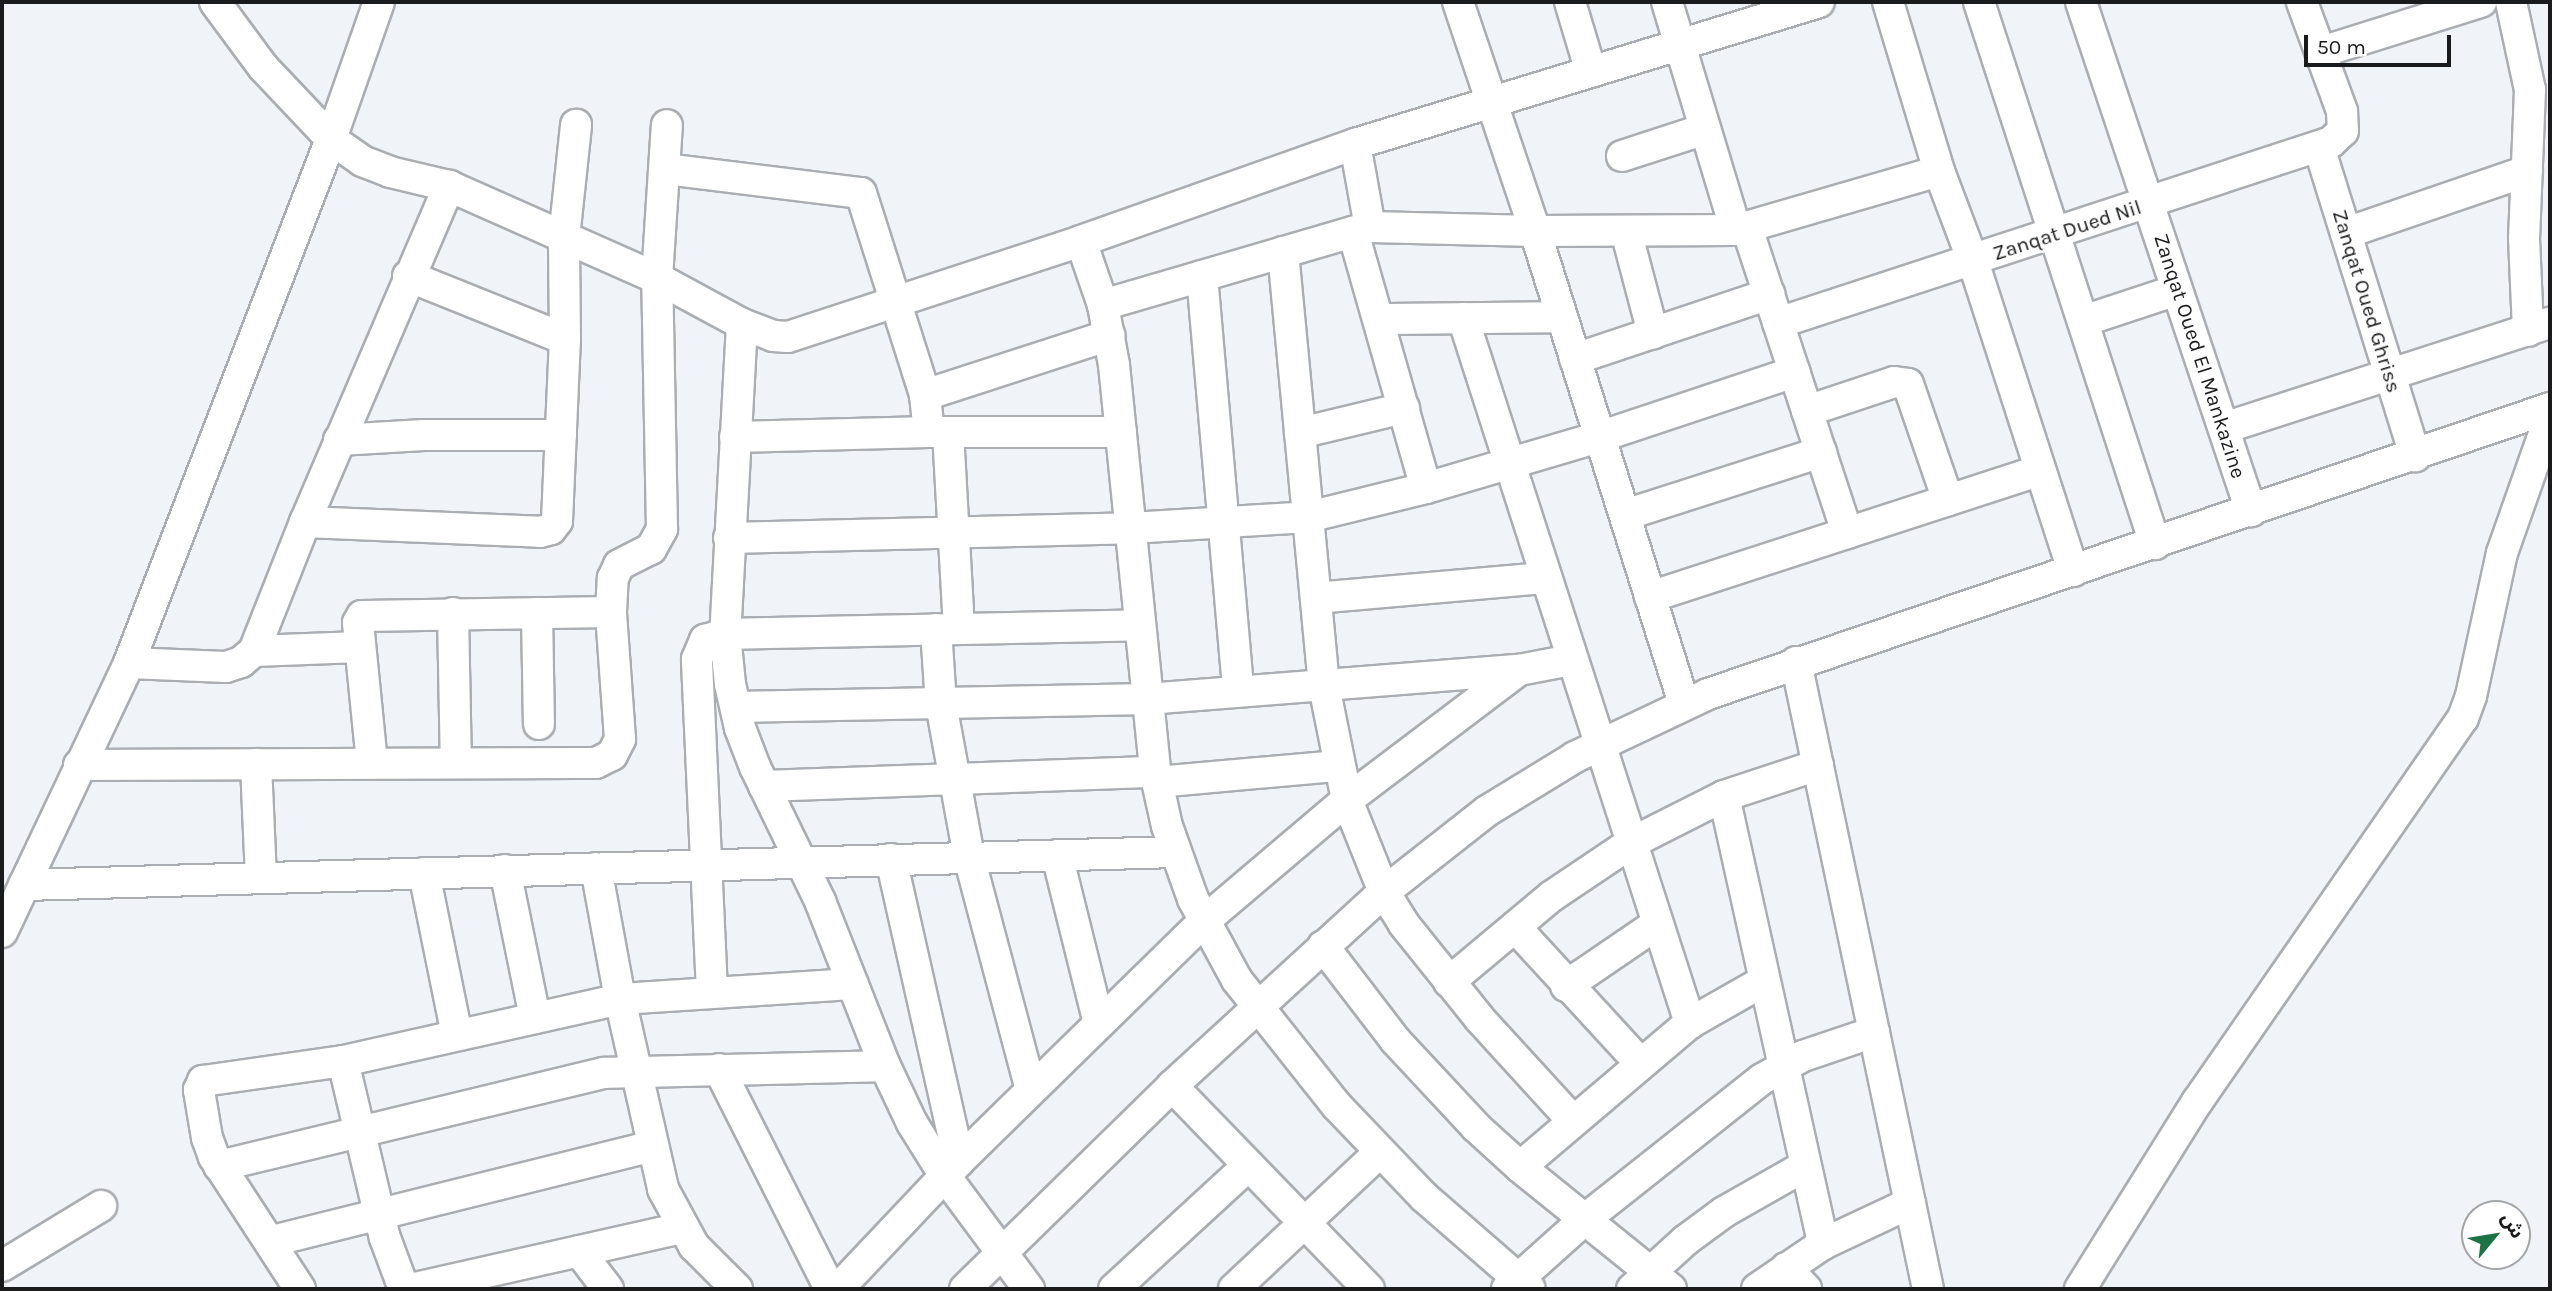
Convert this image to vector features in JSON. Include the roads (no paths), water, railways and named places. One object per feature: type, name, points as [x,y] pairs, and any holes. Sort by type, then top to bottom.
[{"type":"street","points":[[215,2],[263,67],[331,139],[362,162],[390,172],[449,186],[657,278],[742,324],[773,336],[788,337],[897,299],[1081,241],[1355,144],[1679,45],[1787,6],[1819,2]]},
{"type":"street","points":[[4,920],[129,663],[331,139],[379,2]]},
{"type":"street","points":[[1458,2],[1535,231],[1684,704]]},
{"type":"street","points":[[1570,2],[1591,72]]},
{"type":"street","points":[[1667,2],[1705,129],[1741,229],[1769,294],[1847,533]]},
{"type":"street","points":[[1888,2],[1939,171],[1973,261],[2073,571]]},
{"type":"street","points":[[1979,2],[2155,544]]},
{"type":"street","name":"Zanqat Oued El Mankazine","points":[[2081,2],[2251,512]]},
{"type":"street","points":[[2302,2],[2321,52],[2474,4]]},
{"type":"street","points":[[2224,428],[2539,327],[2524,238],[2530,90],[2511,2]]},
{"type":"street","name":"Zanqat Dued Nil","points":[[1778,323],[2319,147],[2337,137],[2343,131],[2344,123],[2321,52]]},
{"type":"street","points":[[305,522],[540,532],[551,529],[557,521],[565,339],[564,238],[576,125]]},
{"type":"street","points":[[79,765],[596,763],[612,755],[620,739],[611,612],[613,578],[619,565],[651,549],[662,530],[657,278],[667,125]]},
{"type":"street","points":[[1622,156],[1705,129]]},
{"type":"street","points":[[1355,144],[1362,229],[1379,319],[1426,488]]},
{"type":"street","name":"Zanqat Oued Ghriss","points":[[2319,147],[2414,456]]},
{"type":"street","points":[[666,169],[861,192],[938,432],[954,532],[941,704],[969,858],[1031,1090]]},
{"type":"street","points":[[1103,304],[1362,229],[1741,229],[1939,171]]},
{"type":"street","points":[[2346,233],[2527,171]]},
{"type":"street","points":[[129,663],[226,667],[242,662],[254,651],[408,275],[449,186]]},
{"type":"street","points":[[1626,231],[1653,333]]},
{"type":"street","points":[[1081,241],[1103,304],[1110,335],[1156,777],[1175,852],[1203,922],[1257,1007],[1296,1058],[1380,1152],[1519,1286],[1584,1220],[1742,1094],[1783,1066],[1874,1031]]},
{"type":"street","points":[[1283,252],[1324,686],[1347,800],[1384,892],[1403,923],[1449,982],[1573,1121]]},
{"type":"street","points":[[408,275],[565,339]]},
{"type":"street","points":[[1202,276],[1238,691]]},
{"type":"street","points":[[2082,321],[2177,290]]},
{"type":"street","points":[[1575,359],[1769,294]]},
{"type":"street","points":[[1379,319],[1562,317]]},
{"type":"street","points":[[1463,318],[1598,745],[1690,1023]]},
{"type":"street","points":[[742,324],[725,634],[736,707],[747,748],[802,862],[885,1066],[912,1123],[952,1168],[1000,1252],[1029,1289]]},
{"type":"street","points":[[925,395],[1110,335]]},
{"type":"street","points":[[729,538],[1130,528],[1308,517],[1426,488],[1600,437],[1794,372]]},
{"type":"street","points":[[1807,411],[1894,382],[1908,384],[1948,499]]},
{"type":"street","points":[[1300,433],[1404,408]]},
{"type":"street","points":[[965,1289],[1172,1086],[1384,892],[1487,811],[1598,745],[1684,704],[1797,662],[2251,512],[2550,408]]},
{"type":"street","points":[[2080,1289],[2197,1102],[2463,718],[2471,696],[2502,553],[2550,417]]},
{"type":"street","points":[[735,437],[938,432],[1121,432]]},
{"type":"street","points":[[339,440],[424,435],[561,435]]},
{"type":"street","points":[[1625,516],[1821,452]]},
{"type":"street","points":[[1650,597],[2040,470]]},
{"type":"street","points":[[1316,598],[1546,578]]},
{"type":"street","points":[[372,763],[358,623],[362,616],[611,612]]},
{"type":"street","points":[[453,613],[456,763]]},
{"type":"street","points":[[537,613],[539,724]]},
{"type":"street","points":[[712,992],[697,659],[705,640],[725,634],[1140,625]]},
{"type":"street","points":[[254,651],[360,647]]},
{"type":"street","points":[[736,707],[1147,699],[1519,670],[1572,660]]},
{"type":"street","points":[[1797,662],[1928,1289]]},
{"type":"street","points":[[838,1289],[952,1168],[1203,922],[1347,800],[1519,670]]},
{"type":"street","points":[[256,764],[261,878]]},
{"type":"street","points":[[1449,982],[1590,868],[1631,843],[1724,796],[1818,765]]},
{"type":"street","points":[[764,786],[955,779],[1156,777],[1338,766]]},
{"type":"street","points":[[1724,796],[1824,1244]]},
{"type":"street","points":[[23,884],[1175,852]]},
{"type":"street","points":[[1057,855],[1100,1023]]},
{"type":"street","points":[[891,859],[952,1168]]},
{"type":"street","points":[[596,868],[635,1071],[663,1189],[682,1228],[709,1262],[737,1289]]},
{"type":"street","points":[[505,870],[535,1018]]},
{"type":"street","points":[[424,873],[457,1035]]},
{"type":"street","points":[[1566,986],[1657,925]]},
{"type":"street","points":[[1515,927],[1566,986],[1640,1063]]},
{"type":"street","points":[[1323,946],[1365,1003],[1434,1085],[1520,1167],[1584,1220],[1651,1283],[1724,1212],[1805,1166]]},
{"type":"street","points":[[1520,1167],[1690,1023],[1764,981]]},
{"type":"street","points":[[300,1289],[272,1241],[219,1166],[207,1138],[199,1090],[203,1080],[343,1061],[620,999],[853,984]]},
{"type":"street","points":[[343,1061],[379,1213],[404,1289]]},
{"type":"street","points":[[219,1166],[593,1074],[885,1066]]},
{"type":"street","points":[[719,1069],[830,1289]]},
{"type":"street","points":[[1172,1086],[1305,1223],[1361,1287]]},
{"type":"street","points":[[272,1241],[652,1146]]},
{"type":"street","points":[[1234,1289],[1380,1152]]},
{"type":"street","points":[[1114,1289],[1249,1165]]},
{"type":"street","points":[[1757,1289],[1824,1244],[1910,1203]]},
{"type":"street","points":[[2,1266],[101,1206]]},
{"type":"street","points":[[411,1289],[499,1280],[579,1251],[682,1228]]},
{"type":"street","points":[[579,1251],[608,1289]]},
{"type":"street","points":[[1786,1268],[1806,1289]]},
{"type":"street","points":[[2,1279],[7,1289]]}]
